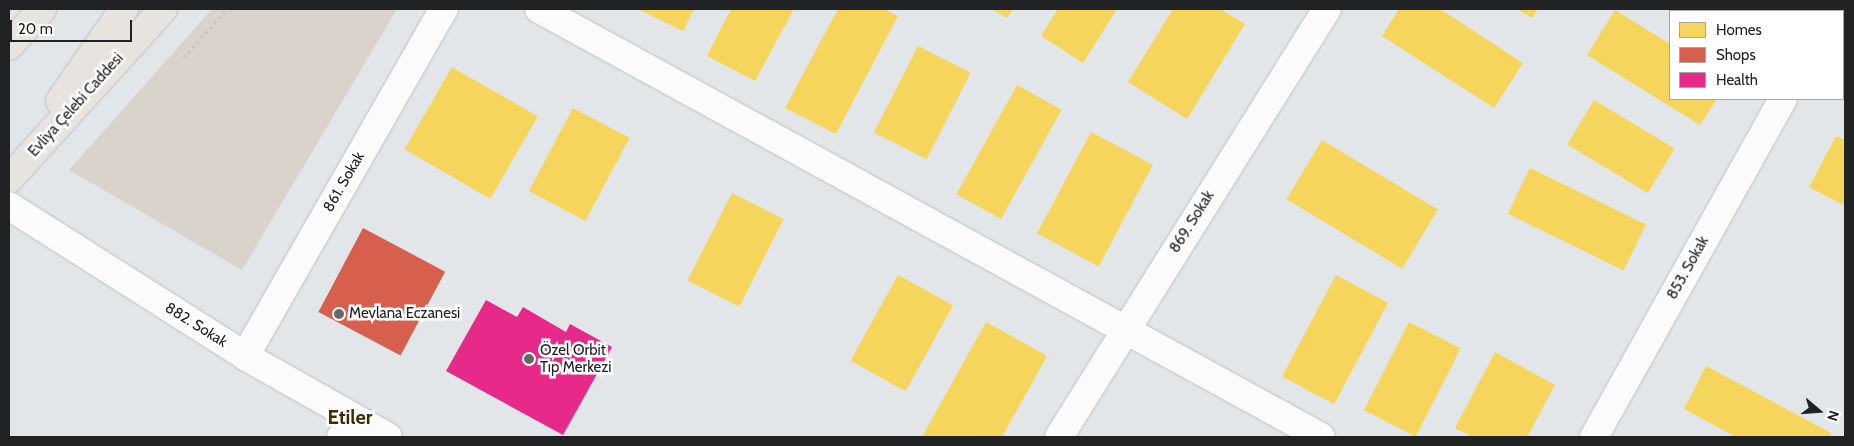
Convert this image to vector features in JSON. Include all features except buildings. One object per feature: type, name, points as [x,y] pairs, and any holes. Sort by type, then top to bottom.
[{"type":"main road","points":[[9,46],[42,9]]},
{"type":"main road","points":[[9,174],[124,9]]},
{"type":"main road","name":"Evliya Çelebi Caddesi","points":[[9,178],[163,9]]},
{"type":"street","name":"861. Sokak","points":[[244,356],[444,9]]},
{"type":"street","points":[[539,9],[1321,437]]},
{"type":"street","name":"869. Sokak","points":[[1059,437],[1124,330],[1327,9]]},
{"type":"street","name":"853. Sokak","points":[[1594,437],[1782,100]]},
{"type":"street","name":"882. Sokak","points":[[9,206],[244,356],[349,429],[388,437]]},
{"type":"path","points":[[184,56],[227,9]]},
{"type":"shaded area","points":[[212,9],[397,9],[242,270],[69,170]]},
{"type":"place","name":"Mevlana Eczanesi","points":[[339,314]]},
{"type":"place","name":"Özel Orbit Tıp Merkezi","points":[[529,359]]},
{"type":"district","name":"Etiler","points":[[350,417]]}]
